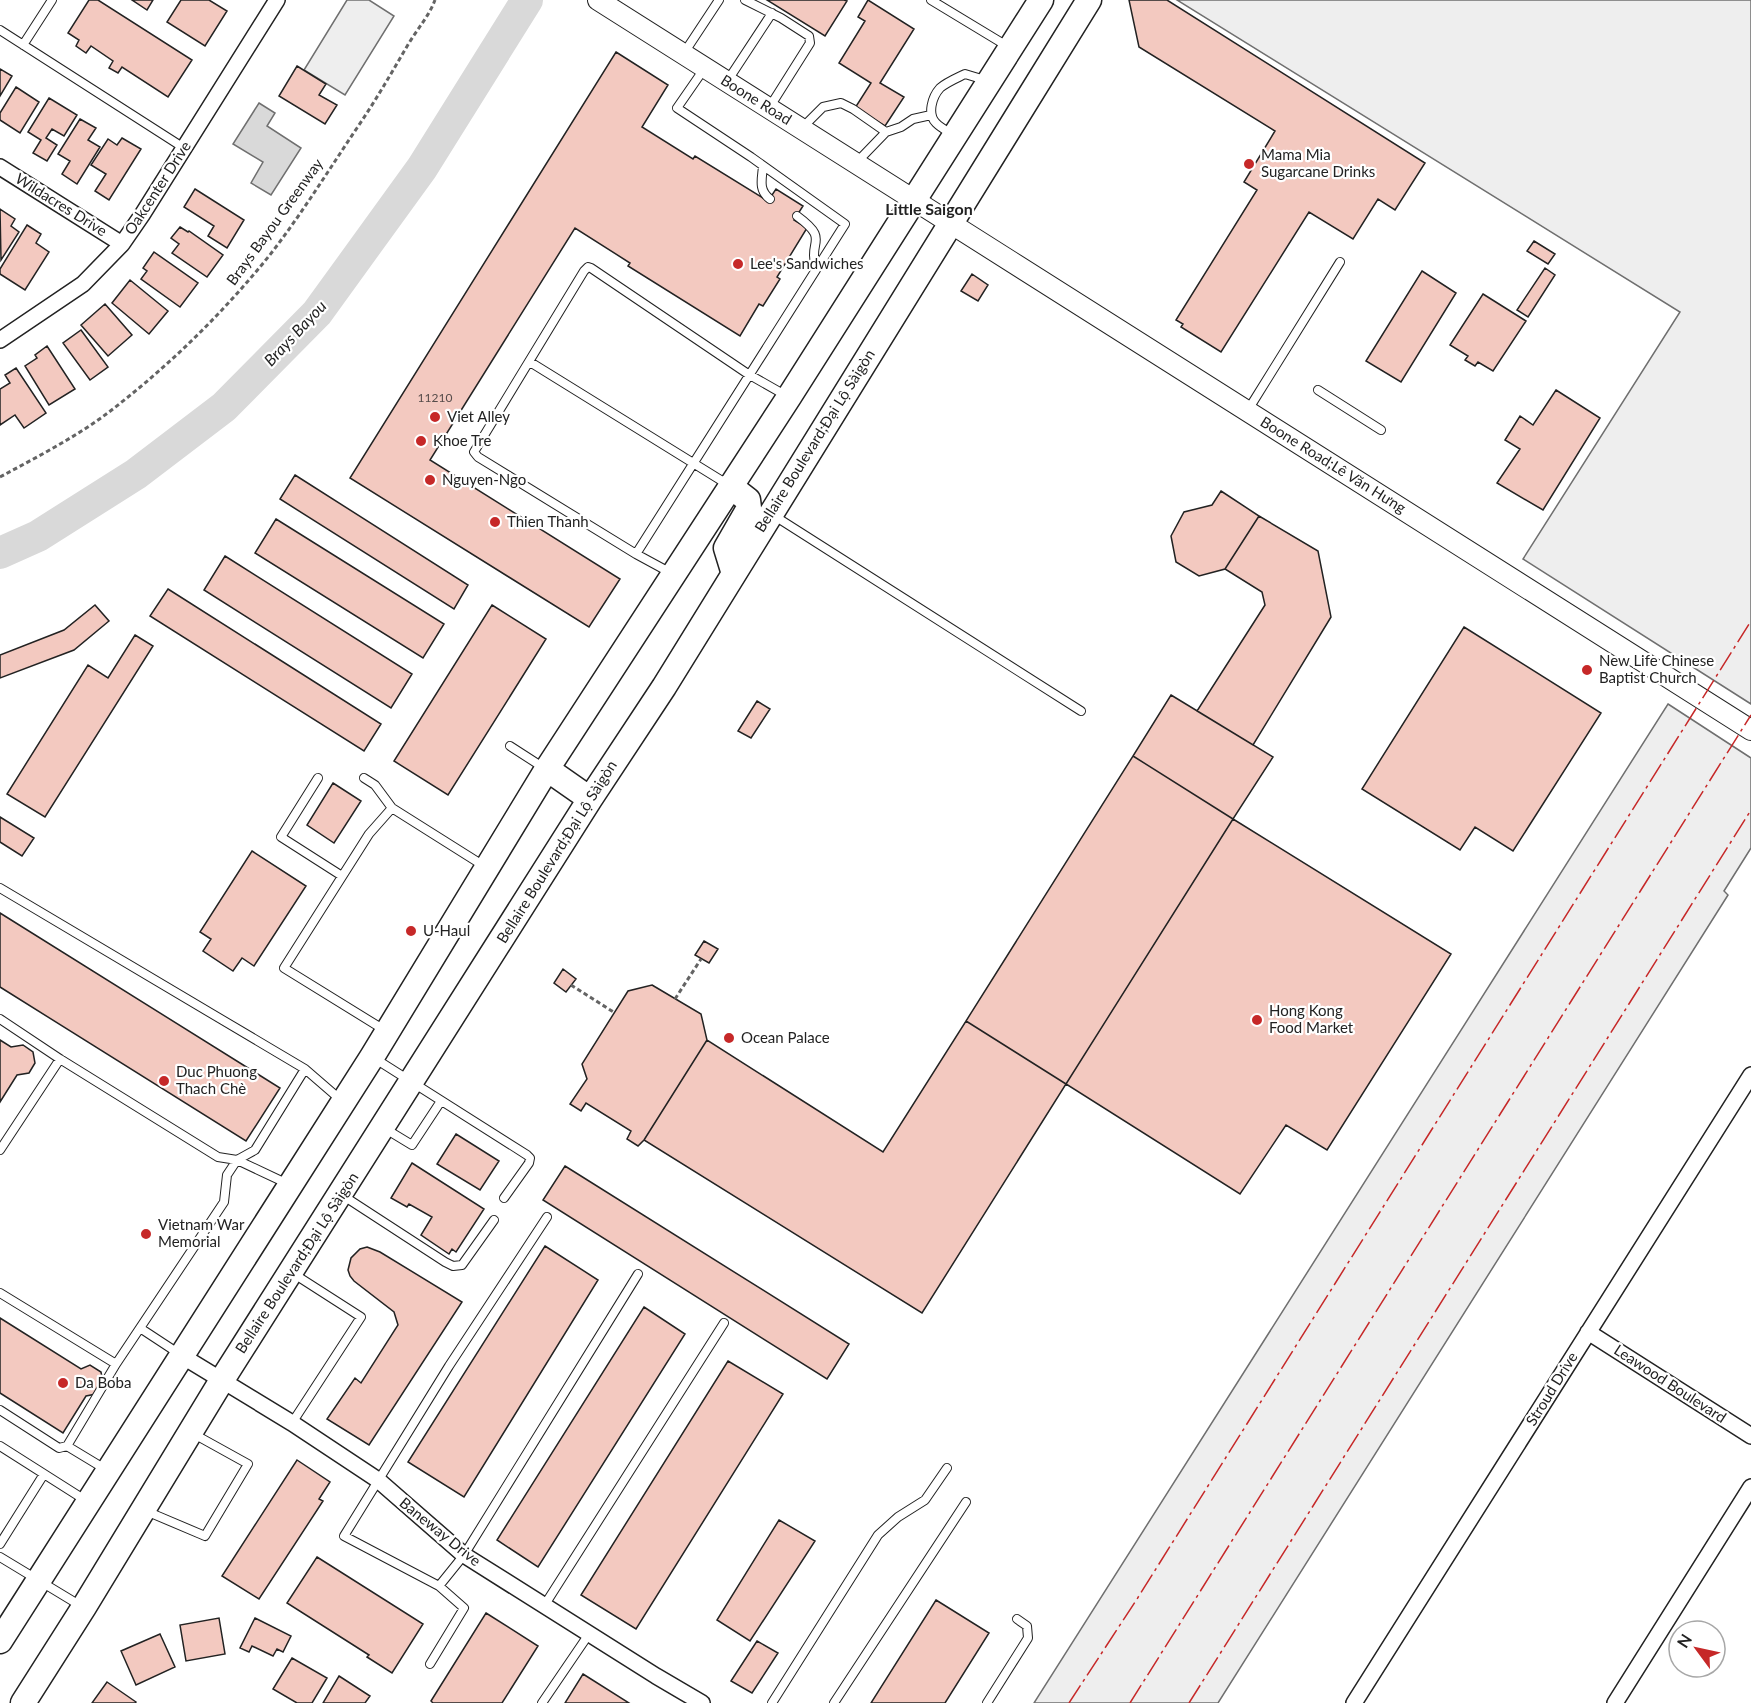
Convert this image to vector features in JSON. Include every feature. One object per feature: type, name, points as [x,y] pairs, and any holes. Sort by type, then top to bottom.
[{"type":"main road","points":[[0,1641],[372,1057],[547,770],[789,397],[1041,0]]},
{"type":"main road","name":"Bellaire Boulevard;Đại Lộ Sàigòn","points":[[23,1703],[222,1380],[590,799],[664,687],[1089,0]]},
{"type":"main road","points":[[730,486],[748,500],[749,508],[726,548],[734,574]]},
{"type":"main road","points":[[547,770],[590,799]]},
{"type":"street","name":"Oakcenter Drive","points":[[0,340],[83,284],[122,244],[277,0]]},
{"type":"street","name":"Boone Road","points":[[598,0],[914,201]]},
{"type":"street","name":"Wildacres Drive","points":[[0,167],[122,244]]},
{"type":"street","name":"Boone Road;Lê Văn Hưng","points":[[914,201],[1751,730]]},
{"type":"street","name":"Stroud Drive","points":[[1354,1703],[1751,1075]]},
{"type":"street","name":"Leawood Boulevard","points":[[1588,1332],[1751,1436]]},
{"type":"street","name":"Baneway Drive","points":[[182,1356],[292,1423],[378,1480],[464,1555],[702,1703]]},
{"type":"street","points":[[1615,1703],[1751,1487]]},
{"type":"lane","points":[[23,45],[51,0]]},
{"type":"lane","points":[[683,54],[718,0]]},
{"type":"lane","points":[[745,0],[772,13],[809,36],[810,43],[769,108]]},
{"type":"lane","points":[[931,0],[1010,48]]},
{"type":"lane","points":[[727,82],[772,13]]},
{"type":"lane","points":[[0,30],[184,148]]},
{"type":"lane","points":[[636,554],[845,224],[677,108],[705,68]]},
{"type":"lane","points":[[955,136],[936,123],[931,115],[932,103],[939,89],[965,74],[989,81]]},
{"type":"lane","points":[[801,129],[823,107],[841,103],[886,132]]},
{"type":"lane","points":[[855,164],[886,132],[901,127],[913,119],[931,115]]},
{"type":"lane","points":[[764,166],[761,186],[765,195],[770,199]]},
{"type":"lane","points":[[797,216],[811,225],[815,232],[818,242],[813,257],[816,268]]},
{"type":"lane","points":[[1247,411],[1340,262]]},
{"type":"lane","points":[[674,574],[636,554],[478,457],[474,452],[588,267],[748,374],[789,397]]},
{"type":"lane","points":[[530,362],[730,486]]},
{"type":"lane","points":[[1318,390],[1381,430]]},
{"type":"lane","points":[[771,513],[1081,711]]},
{"type":"lane","points":[[510,746],[547,770]]},
{"type":"lane","points":[[318,778],[280,837],[342,876]]},
{"type":"lane","points":[[364,778],[375,785],[392,808],[488,868]]},
{"type":"lane","points":[[387,1032],[284,968],[369,834],[392,808]]},
{"type":"lane","points":[[0,888],[305,1069],[343,1102]]},
{"type":"lane","points":[[0,1019],[218,1157],[237,1160],[290,1185]]},
{"type":"lane","points":[[372,1057],[530,1158],[530,1163],[504,1198]]},
{"type":"lane","points":[[0,1149],[60,1059]]},
{"type":"lane","points":[[67,1446],[116,1364],[224,1202],[227,1175],[237,1160],[255,1150],[305,1069]]},
{"type":"lane","points":[[383,1127],[412,1145],[441,1101]]},
{"type":"lane","points":[[340,1194],[453,1266],[462,1265],[494,1220]]},
{"type":"lane","points":[[430,1664],[464,1608],[439,1586],[344,1536],[449,1366],[547,1217]]},
{"type":"lane","points":[[291,1272],[361,1317],[292,1423]]},
{"type":"lane","points":[[439,1586],[464,1555],[638,1274]]},
{"type":"lane","points":[[0,1293],[116,1364]]},
{"type":"lane","points":[[544,1606],[724,1323]]},
{"type":"lane","points":[[140,1328],[182,1356]]},
{"type":"lane","points":[[0,1410],[59,1448],[67,1446],[109,1471]]},
{"type":"lane","points":[[142,1510],[206,1536],[248,1464],[190,1432]]},
{"type":"lane","points":[[0,1446],[88,1502]]},
{"type":"lane","points":[[772,1703],[879,1535],[898,1518],[925,1500],[947,1468]]},
{"type":"lane","points":[[0,1544],[44,1474]]},
{"type":"lane","points":[[834,1703],[966,1502]]},
{"type":"lane","points":[[0,1557],[84,1607]]},
{"type":"lane","points":[[987,1703],[1028,1638],[1027,1626],[1017,1619]]},
{"type":"lane","points":[[542,1703],[589,1634]]},
{"type":"path","name":"Brays Bayou Greenway","points":[[0,477],[75,435],[109,412],[174,357],[237,294],[282,238],[326,174],[377,98],[430,12],[435,0]]},
{"type":"path","points":[[675,999],[701,959]]},
{"type":"path","points":[[571,985],[615,1013]]},
{"type":"shaded area","points":[[347,0],[369,0],[394,16],[345,95],[304,70]]},
{"type":"shaded area","points":[[1177,0],[1751,0],[1751,704],[1523,559],[1680,312]]},
{"type":"shaded area","points":[[259,103],[275,113],[267,126],[301,148],[271,195],[251,183],[263,162],[233,144]]},
{"type":"shaded area","points":[[1668,704],[1751,758],[1751,848],[1724,891],[1728,895],[1218,1703],[1034,1703]]},
{"type":"building","points":[[89,0],[98,0],[192,60],[168,97],[122,67],[118,73],[109,68],[113,61],[91,46],[86,53],[76,46],[79,40],[68,33]]},
{"type":"building","points":[[132,0],[153,0],[147,10]]},
{"type":"building","points":[[181,0],[209,0],[227,11],[205,46],[167,22]]},
{"type":"building","points":[[767,0],[844,0],[847,1],[825,36]]},
{"type":"building","points":[[868,0],[914,29],[880,83],[904,97],[885,126],[855,108],[871,83],[839,63],[865,21],[858,17]]},
{"type":"building","points":[[1129,0],[1167,0],[1425,163],[1395,210],[1378,199],[1353,239],[1309,212],[1221,352],[1181,327],[1183,324],[1176,320],[1257,190],[1244,182],[1275,131],[1139,47]]},
{"type":"building","points":[[616,52],[668,85],[642,127],[693,159],[695,156],[768,201],[776,189],[803,206],[794,220],[807,228],[777,277],[780,279],[763,306],[759,304],[740,336],[628,266],[630,263],[575,228],[430,460],[620,579],[589,627],[350,478]]},
{"type":"building","points":[[297,66],[326,84],[319,95],[337,105],[325,124],[279,96]]},
{"type":"building","points":[[0,69],[12,76],[0,96]]},
{"type":"building","points":[[16,87],[39,102],[20,133],[0,120],[0,113]]},
{"type":"building","points":[[49,98],[77,115],[64,136],[52,129],[46,138],[57,145],[47,161],[33,153],[41,140],[28,132]]},
{"type":"building","points":[[80,119],[96,128],[88,140],[100,147],[77,184],[62,174],[70,161],[58,154]]},
{"type":"building","points":[[122,138],[141,149],[109,200],[95,191],[106,174],[91,165],[108,139],[117,145]]},
{"type":"building","points":[[195,189],[244,220],[227,248],[208,236],[214,226],[184,207]]},
{"type":"building","points":[[0,209],[15,219],[11,226],[19,232],[1,260]]},
{"type":"building","points":[[27,225],[41,234],[36,243],[49,252],[25,290],[0,274],[0,269]]},
{"type":"building","points":[[180,227],[223,255],[207,277],[172,253],[179,244],[171,238]]},
{"type":"building","points":[[1534,241],[1555,254],[1548,264],[1527,251]]},
{"type":"building","points":[[154,252],[198,283],[180,307],[141,279],[147,271],[143,268]]},
{"type":"building","points":[[1545,268],[1555,275],[1528,317],[1517,310]]},
{"type":"building","points":[[1422,271],[1456,293],[1401,382],[1366,361]]},
{"type":"building","points":[[972,274],[988,285],[978,301],[961,291]]},
{"type":"building","points":[[130,280],[168,311],[149,334],[112,303]]},
{"type":"building","points":[[1483,294],[1526,321],[1493,371],[1478,362],[1475,366],[1465,360],[1468,356],[1450,345]]},
{"type":"building","points":[[105,304],[132,335],[108,356],[81,325]]},
{"type":"building","points":[[81,330],[108,367],[90,380],[63,343]]},
{"type":"building","points":[[47,346],[75,389],[49,405],[25,366],[37,358],[35,355]]},
{"type":"building","points":[[16,368],[46,413],[24,428],[15,415],[0,425],[0,389],[10,383],[5,375]]},
{"type":"building","points":[[1556,390],[1600,418],[1543,510],[1497,483],[1520,449],[1505,440],[1520,416],[1533,425]]},
{"type":"building","points":[[295,475],[468,585],[454,609],[280,499]]},
{"type":"building","points":[[1221,491],[1259,516],[1225,569],[1199,576],[1176,562],[1171,536],[1184,512],[1212,505]]},
{"type":"building","points":[[1259,516],[1318,551],[1331,617],[1253,745],[1197,711],[1265,605],[1262,592],[1225,569]]},
{"type":"building","points":[[276,519],[444,624],[423,658],[255,553]]},
{"type":"building","points":[[225,556],[412,674],[391,708],[204,590]]},
{"type":"building","points":[[168,589],[381,724],[364,751],[150,616]]},
{"type":"building","points":[[95,605],[109,621],[74,650],[0,678],[0,655],[64,630]]},
{"type":"building","points":[[492,605],[546,639],[448,795],[394,761]]},
{"type":"building","points":[[1464,627],[1601,713],[1513,851],[1475,827],[1460,850],[1362,789]]},
{"type":"building","points":[[135,635],[153,646],[45,817],[7,794],[88,665],[108,678]]},
{"type":"building","points":[[1171,695],[1273,757],[1233,819],[1133,756]]},
{"type":"building","points":[[757,701],[770,709],[751,738],[738,731]]},
{"type":"building","points":[[1133,756],[1233,819],[1066,1084],[966,1021]]},
{"type":"building","points":[[333,783],[361,801],[334,843],[307,825]]},
{"type":"building","points":[[0,817],[34,838],[22,856],[0,842]]},
{"type":"building","points":[[1233,819],[1451,954],[1327,1150],[1286,1125],[1240,1194],[1066,1084]]},
{"type":"building","points":[[252,851],[306,886],[254,966],[242,958],[233,971],[203,951],[211,939],[200,932]]},
{"type":"building","points":[[0,913],[280,1088],[246,1141],[0,987]]},
{"type":"building","points":[[704,941],[718,949],[709,963],[695,955]]},
{"type":"building","points":[[563,969],[576,979],[566,992],[554,983]]},
{"type":"building","points":[[652,985],[701,1014],[707,1040],[638,1146],[627,1139],[631,1131],[586,1103],[581,1111],[570,1104],[587,1079],[582,1064],[628,991]]},
{"type":"building","points":[[966,1021],[1066,1084],[922,1313],[644,1140],[707,1040],[883,1152]]},
{"type":"building","points":[[0,1040],[11,1047],[23,1045],[33,1052],[35,1063],[29,1073],[17,1075],[0,1102]]},
{"type":"building","points":[[456,1134],[499,1161],[480,1190],[437,1164]]},
{"type":"building","points":[[412,1163],[484,1209],[456,1252],[452,1249],[449,1254],[421,1235],[432,1217],[409,1204],[407,1207],[391,1198]]},
{"type":"building","points":[[565,1166],[849,1344],[827,1379],[543,1200]]},
{"type":"building","points":[[545,1246],[598,1280],[464,1497],[408,1462]]},
{"type":"building","points":[[367,1247],[380,1252],[462,1302],[369,1445],[327,1419],[355,1378],[361,1383],[398,1325],[394,1312],[350,1276],[348,1270],[351,1258],[360,1249]]},
{"type":"building","points":[[644,1307],[685,1334],[538,1567],[497,1540]]},
{"type":"building","points":[[0,1318],[81,1369],[90,1365],[101,1372],[103,1382],[96,1394],[86,1396],[63,1433],[0,1393]]},
{"type":"building","points":[[728,1361],[783,1394],[636,1629],[581,1595]]},
{"type":"building","points":[[297,1460],[330,1482],[319,1499],[323,1501],[259,1599],[222,1576]]},
{"type":"building","points":[[779,1520],[815,1541],[750,1641],[717,1620]]},
{"type":"building","points":[[317,1557],[423,1624],[392,1673],[367,1657],[369,1655],[287,1603]]},
{"type":"building","points":[[936,1600],[989,1633],[945,1703],[871,1703]]},
{"type":"building","points":[[486,1613],[538,1646],[502,1703],[433,1703],[431,1701]]},
{"type":"building","points":[[219,1618],[225,1654],[186,1661],[180,1625]]},
{"type":"building","points":[[255,1618],[291,1636],[283,1652],[277,1649],[273,1656],[252,1646],[249,1652],[240,1648]]},
{"type":"building","points":[[160,1634],[175,1667],[136,1685],[121,1651]]},
{"type":"building","points":[[757,1641],[778,1653],[752,1693],[731,1681]]},
{"type":"building","points":[[292,1658],[327,1678],[312,1703],[297,1703],[273,1689]]},
{"type":"building","points":[[583,1674],[629,1703],[565,1703]]},
{"type":"building","points":[[339,1676],[370,1696],[365,1703],[323,1703]]},
{"type":"building","points":[[107,1682],[136,1702],[92,1703]]},
{"type":"waterway","name":"Brays Bayou","points":[[0,553],[38,536],[136,474],[224,407],[317,313],[422,168],[527,0]]},
{"type":"power","points":[[1069,1703],[1137,1599],[1751,621]]},
{"type":"power","points":[[1130,1703],[1751,715]]},
{"type":"power","points":[[1189,1703],[1751,810]]},
{"type":"place","name":"Mama Mia Sugarcane Drinks","points":[[1249,164]]},
{"type":"place","name":"Lee's Sandwiches","points":[[738,264]]},
{"type":"place","name":"Viet Alley","points":[[435,417]]},
{"type":"place","name":"Khoe Tre","points":[[421,441]]},
{"type":"place","name":"Nguyen-Ngo","points":[[430,480]]},
{"type":"place","name":"Thien Thanh","points":[[495,522]]},
{"type":"place","name":"New Life Chinese Baptist Church","points":[[1587,670]]},
{"type":"place","name":"U-Haul","points":[[411,931]]},
{"type":"place","name":"Hong Kong Food Market","points":[[1257,1020]]},
{"type":"place","name":"Ocean Palace","points":[[729,1038]]},
{"type":"place","name":"Duc Phuong Thach Chè","points":[[164,1081]]},
{"type":"place","name":"Vietnam War Memorial","points":[[146,1234]]},
{"type":"place","name":"Da Boba","points":[[63,1383]]},
{"type":"district","name":"Little Saigon","points":[[929,209]]}]
